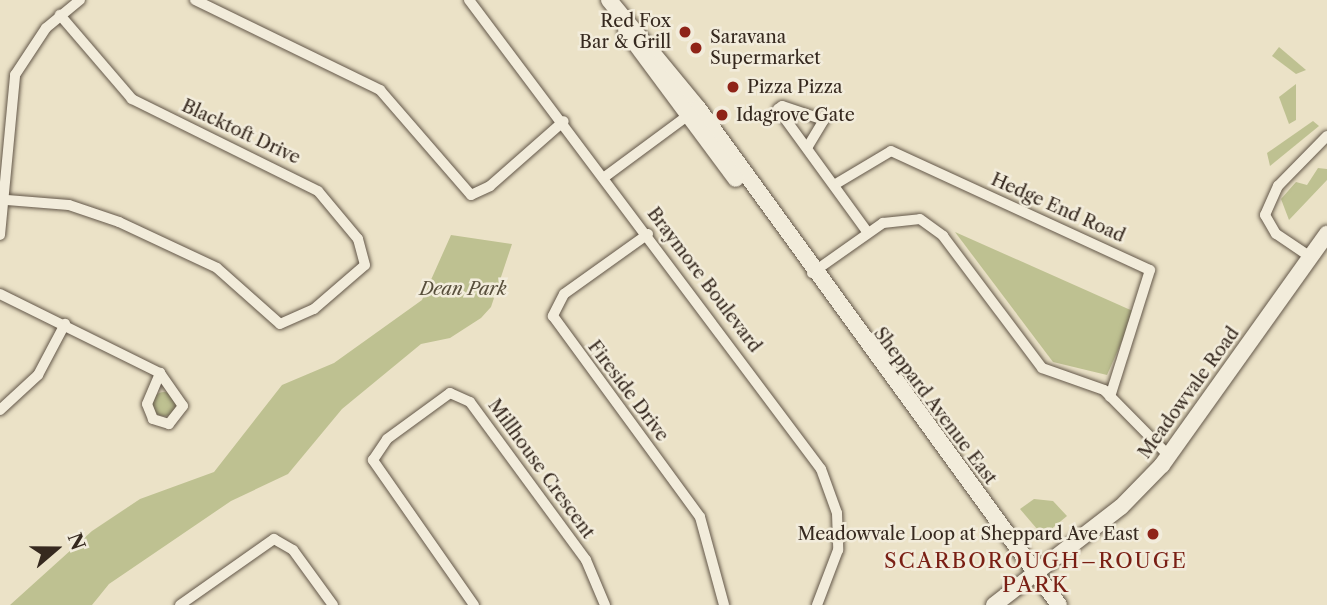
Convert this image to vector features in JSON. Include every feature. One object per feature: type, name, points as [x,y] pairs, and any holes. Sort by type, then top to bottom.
[{"type":"main road","name":"Sheppard Avenue East","points":[[607,0],[1059,605]]},
{"type":"main road","name":"Meadowvale Road","points":[[994,605],[1133,496],[1169,456],[1327,234]]},
{"type":"street","points":[[0,235],[8,200],[6,90],[20,62],[60,15],[80,0]]},
{"type":"street","points":[[195,0],[380,90],[471,195],[490,186],[564,121]]},
{"type":"street","name":"Braymore Boulevard","points":[[469,0],[606,176],[827,481],[837,513],[838,550],[817,605]]},
{"type":"street","name":"Blacktoft Drive","points":[[8,200],[69,205],[107,216],[217,268],[280,324],[314,309],[365,265],[358,239],[318,191],[132,99],[60,15]]},
{"type":"street","points":[[807,148],[824,120],[782,106],[778,109],[868,233]]},
{"type":"street","points":[[606,176],[692,112]]},
{"type":"street","points":[[1309,256],[1276,234],[1265,215],[1278,186],[1327,136]]},
{"type":"street","name":"Hedge End Road","points":[[834,185],[891,151],[1150,270],[1110,397]]},
{"type":"street","points":[[812,273],[868,233],[900,217],[933,226],[1042,368],[1095,385],[1169,456]]},
{"type":"street","name":"Fireside Drive","points":[[649,234],[564,294],[553,316],[700,517],[724,605]]},
{"type":"street","points":[[0,293],[160,373],[183,407],[169,424],[153,419],[147,404],[160,373]]},
{"type":"street","points":[[0,410],[38,375],[65,324]]},
{"type":"street","name":"Millhouse Crescent","points":[[474,605],[373,460],[387,439],[450,393],[470,402],[586,560],[605,605]]},
{"type":"street","points":[[180,605],[274,539],[293,550],[333,605]]},
{"type":"green space","points":[[1279,47],[1306,70],[1296,74],[1272,56]]},
{"type":"green space","points":[[1296,84],[1296,120],[1289,124],[1279,97]]},
{"type":"green space","points":[[1313,121],[1319,126],[1270,166],[1267,153]]},
{"type":"green space","points":[[1318,168],[1327,169],[1327,180],[1289,220],[1281,199],[1296,182],[1307,185]]},
{"type":"green space","points":[[955,232],[1135,312],[1107,375],[1053,362]]},
{"type":"green space","name":"Dean Park","points":[[451,235],[512,244],[491,307],[481,318],[450,338],[421,344],[342,409],[288,474],[231,501],[109,584],[92,605],[10,605],[92,531],[140,499],[214,472],[282,385],[334,363],[422,300]]},
{"type":"green space","points":[[164,392],[175,399],[176,404],[169,415],[164,416],[153,409],[152,404],[159,393]]},
{"type":"green space","points":[[1034,499],[1053,501],[1067,516],[1043,536],[1020,509]]},
{"type":"place","name":"Red Fox Bar & Grill","points":[[685,32]]},
{"type":"place","name":"Saravana Supermarket","points":[[696,48]]},
{"type":"place","name":"Pizza Pizza","points":[[733,87]]},
{"type":"place","name":"Idagrove Gate","points":[[722,115]]},
{"type":"place","name":"Meadowvale Loop at Sheppard Ave East","points":[[1153,534]]},
{"type":"district","name":"SCARBOROUGH–ROUGE PARK","points":[[1036,573]]}]
